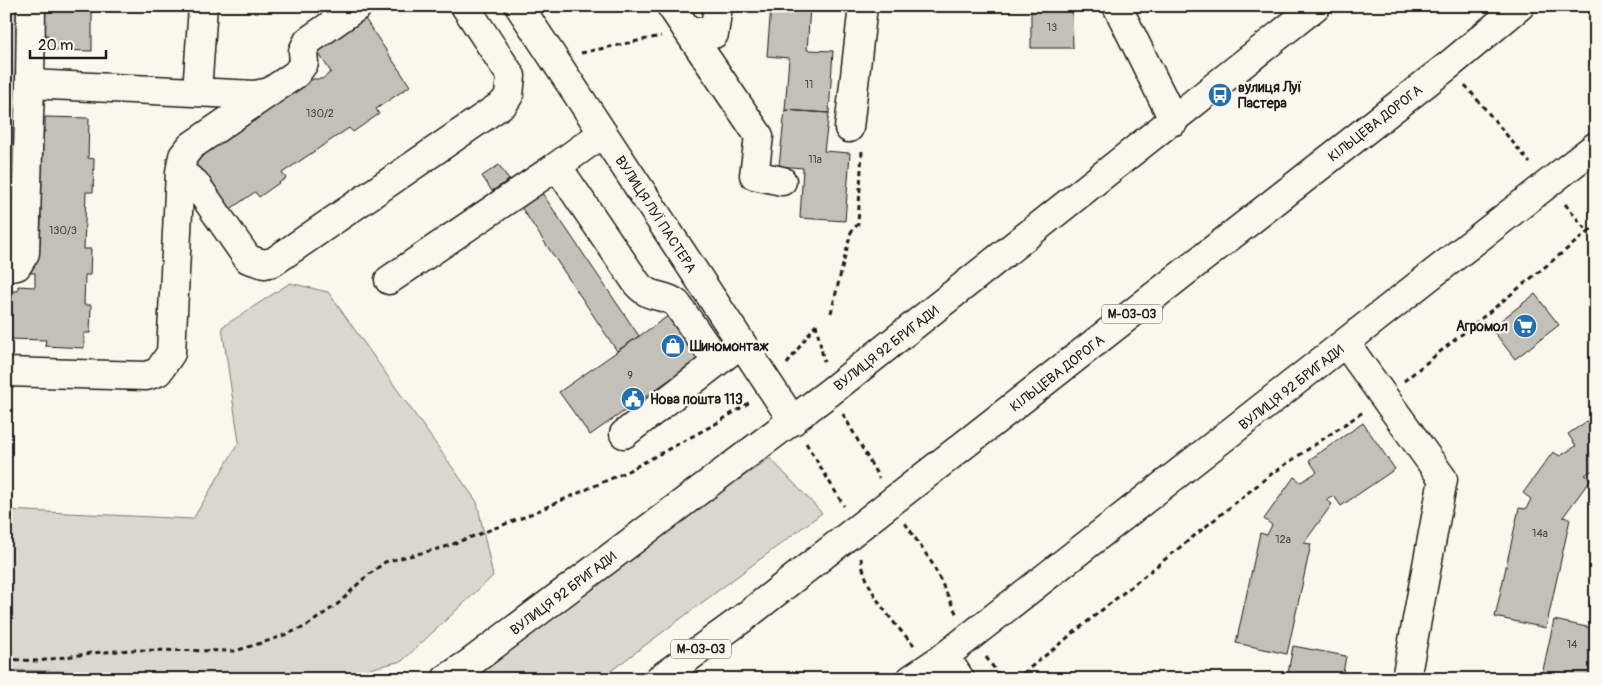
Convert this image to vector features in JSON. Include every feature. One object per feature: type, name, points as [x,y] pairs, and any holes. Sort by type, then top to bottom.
[{"type":"main road","points":[[6,268],[17,266],[25,253],[31,6]]},
{"type":"main road","points":[[197,92],[203,6]]},
{"type":"main road","points":[[6,372],[146,376],[158,372],[171,353],[180,172],[184,156],[191,146],[301,69],[305,57],[305,45],[308,41],[358,6]]},
{"type":"main road","points":[[180,172],[195,183],[248,259],[264,264],[274,262],[504,103],[509,95],[511,76],[465,6]]},
{"type":"main road","name":"ВУЛИЦЯ ЛУЇ ПАСТЕРА","points":[[519,6],[792,421]]},
{"type":"main road","points":[[671,6],[759,136],[754,175],[782,181]]},
{"type":"main road","points":[[687,30],[714,34],[718,6]]},
{"type":"main road","points":[[849,128],[863,6]]},
{"type":"main road","points":[[1117,6],[1174,121]]},
{"type":"main road","name":"ВУЛИЦЯ 92 БРИГАДИ","points":[[446,679],[470,663],[830,392],[1174,121],[1316,6]]},
{"type":"main road","name":"КІЛЬЦЕВА ДОРОГА","points":[[659,679],[742,619],[893,502],[1449,65],[1520,6]]},
{"type":"main road","points":[[30,84],[255,94],[270,92]]},
{"type":"main road","points":[[389,280],[603,133]]},
{"type":"main road","name":"ВУЛИЦЯ 92 БРИГАДИ","points":[[912,679],[945,656],[1346,344],[1596,146]]},
{"type":"main road","points":[[557,166],[638,285],[651,296],[672,300],[677,304],[717,362]]},
{"type":"main road","points":[[624,434],[741,343]]},
{"type":"main road","points":[[1346,344],[1443,479],[1406,679]]},
{"type":"main road","points":[[945,656],[960,679]]},
{"type":"path","points":[[554,59],[687,30]]},
{"type":"path","points":[[1474,96],[1534,167]]},
{"type":"path","points":[[831,313],[851,232],[858,224],[862,141],[849,128]]},
{"type":"path","points":[[1563,202],[1588,232]]},
{"type":"path","points":[[1016,679],[1270,475],[1384,397],[1596,226]]},
{"type":"path","points":[[6,659],[38,660],[131,650],[235,651],[270,640],[312,622],[339,603],[362,580],[385,562],[454,544],[524,517],[626,472],[717,424],[770,387],[816,324],[830,392]]},
{"type":"shaded area","points":[[6,6],[16,6],[14,218],[6,218]]},
{"type":"shaded area","points":[[290,283],[328,292],[477,502],[493,576],[402,661],[327,679],[196,679],[139,673],[6,670],[6,510],[193,519],[239,442],[222,327]]},
{"type":"shaded area","points":[[770,458],[822,513],[600,679],[453,679]]},
{"type":"building","points":[[43,6],[99,6],[99,11],[92,11],[92,51],[48,50],[48,35],[42,35]]},
{"type":"building","points":[[771,6],[810,8],[807,50],[833,51],[829,113],[785,110],[789,58],[767,56]]},
{"type":"building","points":[[1031,6],[1072,6],[1073,48],[1031,48]]},
{"type":"building","points":[[361,13],[410,86],[376,109],[379,114],[353,132],[349,128],[282,173],[286,178],[259,197],[255,192],[223,214],[189,164],[215,146],[213,142],[258,116],[313,79],[322,79],[331,72],[313,45]]},
{"type":"building","points":[[785,110],[829,113],[824,151],[850,153],[845,221],[800,218],[803,168],[779,166]]},
{"type":"building","points":[[45,117],[89,118],[88,158],[94,159],[93,192],[86,192],[84,249],[91,249],[90,275],[85,275],[84,305],[91,305],[90,333],[84,333],[84,348],[45,346],[46,340],[6,339],[6,291],[18,291],[18,286],[35,287],[35,273],[30,273],[30,260],[34,244],[40,244],[41,216],[36,216],[39,132],[45,132]]},
{"type":"building","points":[[499,165],[509,180],[492,191],[482,176]]},
{"type":"building","points":[[540,190],[639,336],[617,351],[519,204]]},
{"type":"building","name":"Агромол","points":[[1535,294],[1559,325],[1515,359],[1491,328]]},
{"type":"building","points":[[671,314],[701,358],[590,435],[559,392]]},
{"type":"building","points":[[1596,415],[1596,474],[1593,470],[1585,475],[1591,479],[1563,517],[1570,519],[1546,628],[1495,617],[1519,508],[1526,509],[1531,499],[1523,493],[1553,452],[1560,456],[1576,446],[1568,434]]},
{"type":"building","points":[[1363,423],[1395,469],[1341,506],[1334,496],[1326,500],[1332,504],[1304,543],[1311,544],[1287,654],[1236,643],[1260,533],[1267,535],[1272,525],[1264,519],[1294,477],[1301,482],[1317,472],[1309,460]]},
{"type":"building","points":[[1554,620],[1596,629],[1596,659],[1592,679],[1541,679]]},
{"type":"building","points":[[1293,646],[1346,656],[1342,679],[1287,679]]},
{"type":"place","name":"вулиця Луї Пастера","points":[[1220,95]]},
{"type":"place","name":"Агромол","points":[[1525,326]]},
{"type":"place","name":"Шиномонтаж","points":[[673,346]]},
{"type":"place","name":"Нова пошта 113","points":[[633,399]]}]
